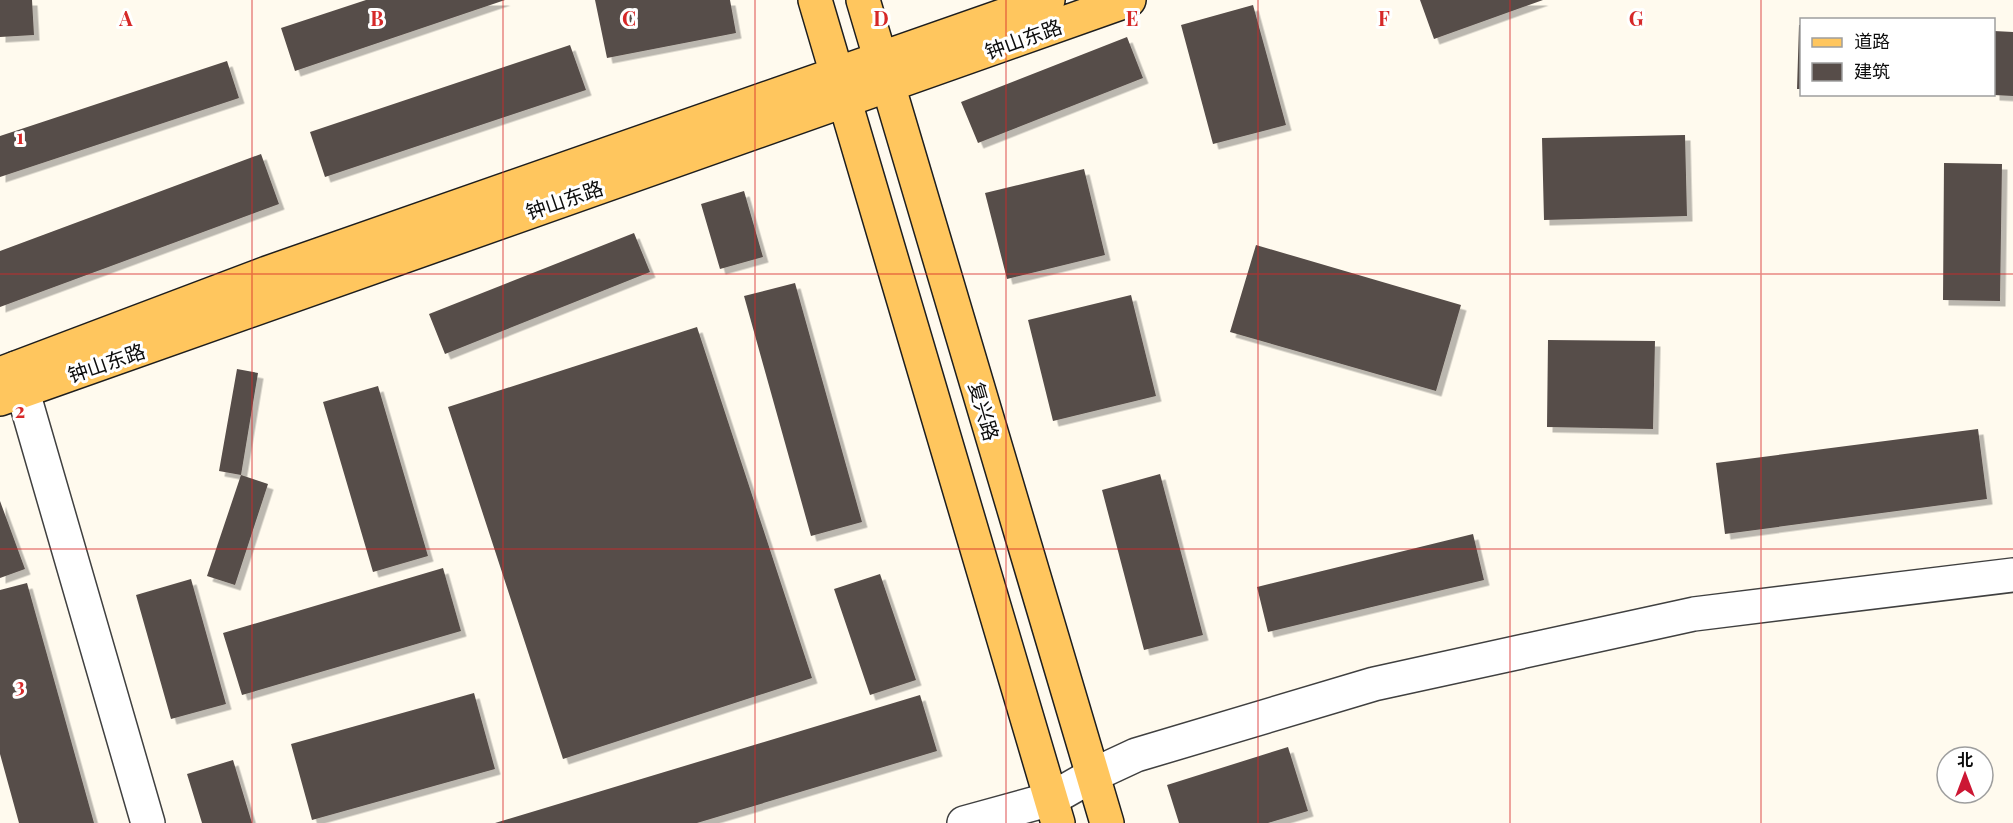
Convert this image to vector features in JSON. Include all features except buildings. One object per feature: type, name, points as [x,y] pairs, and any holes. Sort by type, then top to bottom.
[{"type":"main road","points":[[815,0],[1054,811]]},
{"type":"main road","name":"复兴路","points":[[864,0],[1107,823]]},
{"type":"main road","name":"钟山东路","points":[[885,72],[1048,0]]},
{"type":"main road","name":"钟山东路","points":[[10,383],[267,273],[885,72],[1129,0]]},
{"type":"street","points":[[10,383],[148,823]]},
{"type":"street","points":[[964,823],[1054,811],[1093,775],[1136,755],[1374,684],[1682,617],[2013,576]]}]
